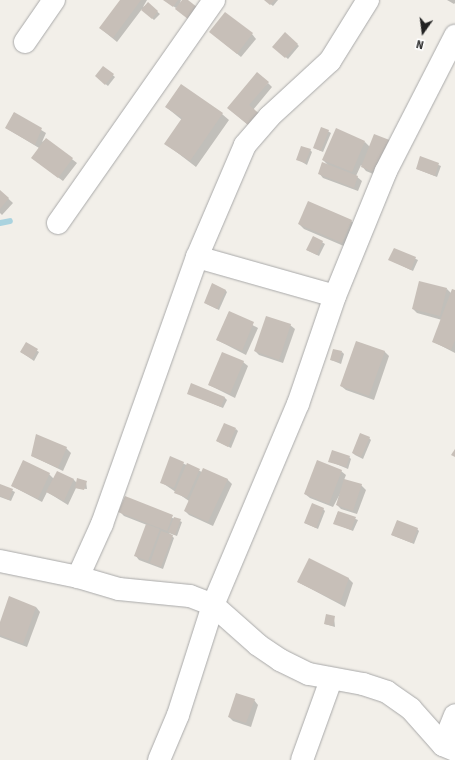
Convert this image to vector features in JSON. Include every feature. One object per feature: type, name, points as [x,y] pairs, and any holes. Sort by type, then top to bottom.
[{"type":"street","points":[[25,42],[54,0]]},
{"type":"street","points":[[58,223],[214,0]]},
{"type":"street","points":[[78,577],[102,524],[197,256],[245,145],[269,117],[330,61],[368,0]]},
{"type":"street","points":[[159,760],[178,714],[213,606],[298,404],[335,296],[386,171],[455,36]]},
{"type":"street","points":[[197,256],[335,296]]},
{"type":"street","points":[[0,561],[78,577],[119,589],[190,596],[213,606],[258,645],[280,660],[309,674],[332,680],[362,684],[387,692],[411,710],[449,747]]},
{"type":"street","points":[[302,760],[332,680]]},
{"type":"street","points":[[449,747],[455,715]]},
{"type":"building","points":[[120,0],[141,0],[113,38],[99,28]]},
{"type":"building","points":[[163,0],[178,0],[173,7]]},
{"type":"building","points":[[182,0],[188,0],[202,11],[193,23],[175,9]]},
{"type":"building","points":[[264,0],[275,0],[270,5]]},
{"type":"building","points":[[148,2],[158,11],[152,19],[141,10]]},
{"type":"building","points":[[225,12],[253,33],[237,54],[209,32]]},
{"type":"building","points":[[285,32],[298,44],[285,58],[272,47]]},
{"type":"building","points":[[103,66],[114,74],[105,85],[95,76]]},
{"type":"building","points":[[257,72],[269,82],[249,105],[267,120],[257,132],[227,108]]},
{"type":"building","points":[[181,84],[223,113],[190,161],[164,144],[182,118],[165,107]]},
{"type":"building","points":[[14,112],[42,128],[35,145],[5,128]]},
{"type":"building","points":[[321,127],[329,130],[321,151],[313,148]]},
{"type":"building","points":[[336,128],[365,141],[352,172],[322,160]]},
{"type":"building","points":[[374,134],[392,141],[379,174],[361,167]]},
{"type":"building","points":[[46,138],[73,158],[58,178],[31,158]]},
{"type":"building","points":[[301,146],[311,149],[305,163],[296,160]]},
{"type":"building","points":[[420,156],[439,163],[435,176],[416,169]]},
{"type":"building","points":[[322,162],[358,176],[354,188],[318,174]]},
{"type":"building","points":[[0,190],[9,198],[0,209]]},
{"type":"building","points":[[308,201],[352,220],[342,243],[298,224]]},
{"type":"building","points":[[313,236],[323,241],[317,255],[306,250]]},
{"type":"building","points":[[394,248],[416,257],[411,270],[388,260]]},
{"type":"building","points":[[419,281],[447,288],[440,316],[412,309]]},
{"type":"building","points":[[212,283],[226,290],[217,309],[204,303]]},
{"type":"building","points":[[452,289],[455,290],[455,340],[451,350],[432,342]]},
{"type":"building","points":[[229,311],[254,322],[242,351],[216,340]]},
{"type":"building","points":[[266,316],[291,324],[279,360],[254,351]]},
{"type":"building","points":[[356,341],[385,351],[369,396],[340,386]]},
{"type":"building","points":[[26,342],[38,349],[32,359],[20,352]]},
{"type":"building","points":[[333,349],[342,351],[339,362],[330,360]]},
{"type":"building","points":[[222,352],[244,361],[230,394],[208,385]]},
{"type":"building","points":[[191,383],[225,397],[221,407],[187,394]]},
{"type":"building","points":[[224,423],[236,428],[228,447],[216,441]]},
{"type":"building","points":[[360,433],[370,437],[361,457],[352,453]]},
{"type":"building","points":[[36,434],[67,447],[58,468],[31,456]]},
{"type":"building","points":[[455,449],[455,457],[451,455]]},
{"type":"building","points":[[332,450],[350,456],[346,467],[328,462]]},
{"type":"building","points":[[170,456],[184,462],[174,488],[160,483]]},
{"type":"building","points":[[23,460],[50,473],[38,499],[11,486]]},
{"type":"building","points":[[317,460],[342,470],[329,504],[304,494]]},
{"type":"building","points":[[187,463],[200,469],[187,498],[174,493]]},
{"type":"building","points":[[203,468],[228,479],[208,522],[184,511]]},
{"type":"building","points":[[57,471],[74,479],[64,501],[46,492]]},
{"type":"building","points":[[77,478],[87,481],[84,490],[75,488]]},
{"type":"building","points":[[344,479],[362,484],[353,511],[336,505]]},
{"type":"building","points":[[0,484],[13,489],[9,500],[0,496]]},
{"type":"building","points":[[125,496],[173,515],[167,531],[118,512]]},
{"type":"building","points":[[312,503],[324,508],[316,528],[304,523]]},
{"type":"building","points":[[338,511],[356,517],[351,530],[333,524]]},
{"type":"building","points":[[174,517],[181,519],[175,535],[168,532]]},
{"type":"building","points":[[397,520],[418,528],[412,543],[391,535]]},
{"type":"building","points":[[146,524],[160,529],[148,561],[134,556]]},
{"type":"building","points":[[161,531],[173,535],[161,567],[150,563]]},
{"type":"building","points":[[309,558],[349,578],[340,603],[297,582]]},
{"type":"building","points":[[9,596],[36,607],[23,644],[0,635],[0,622]]},
{"type":"building","points":[[326,614],[335,616],[333,626],[324,624]]},
{"type":"building","points":[[236,693],[255,699],[246,723],[228,717]]},
{"type":"waterway","points":[[0,223],[10,221]]}]
